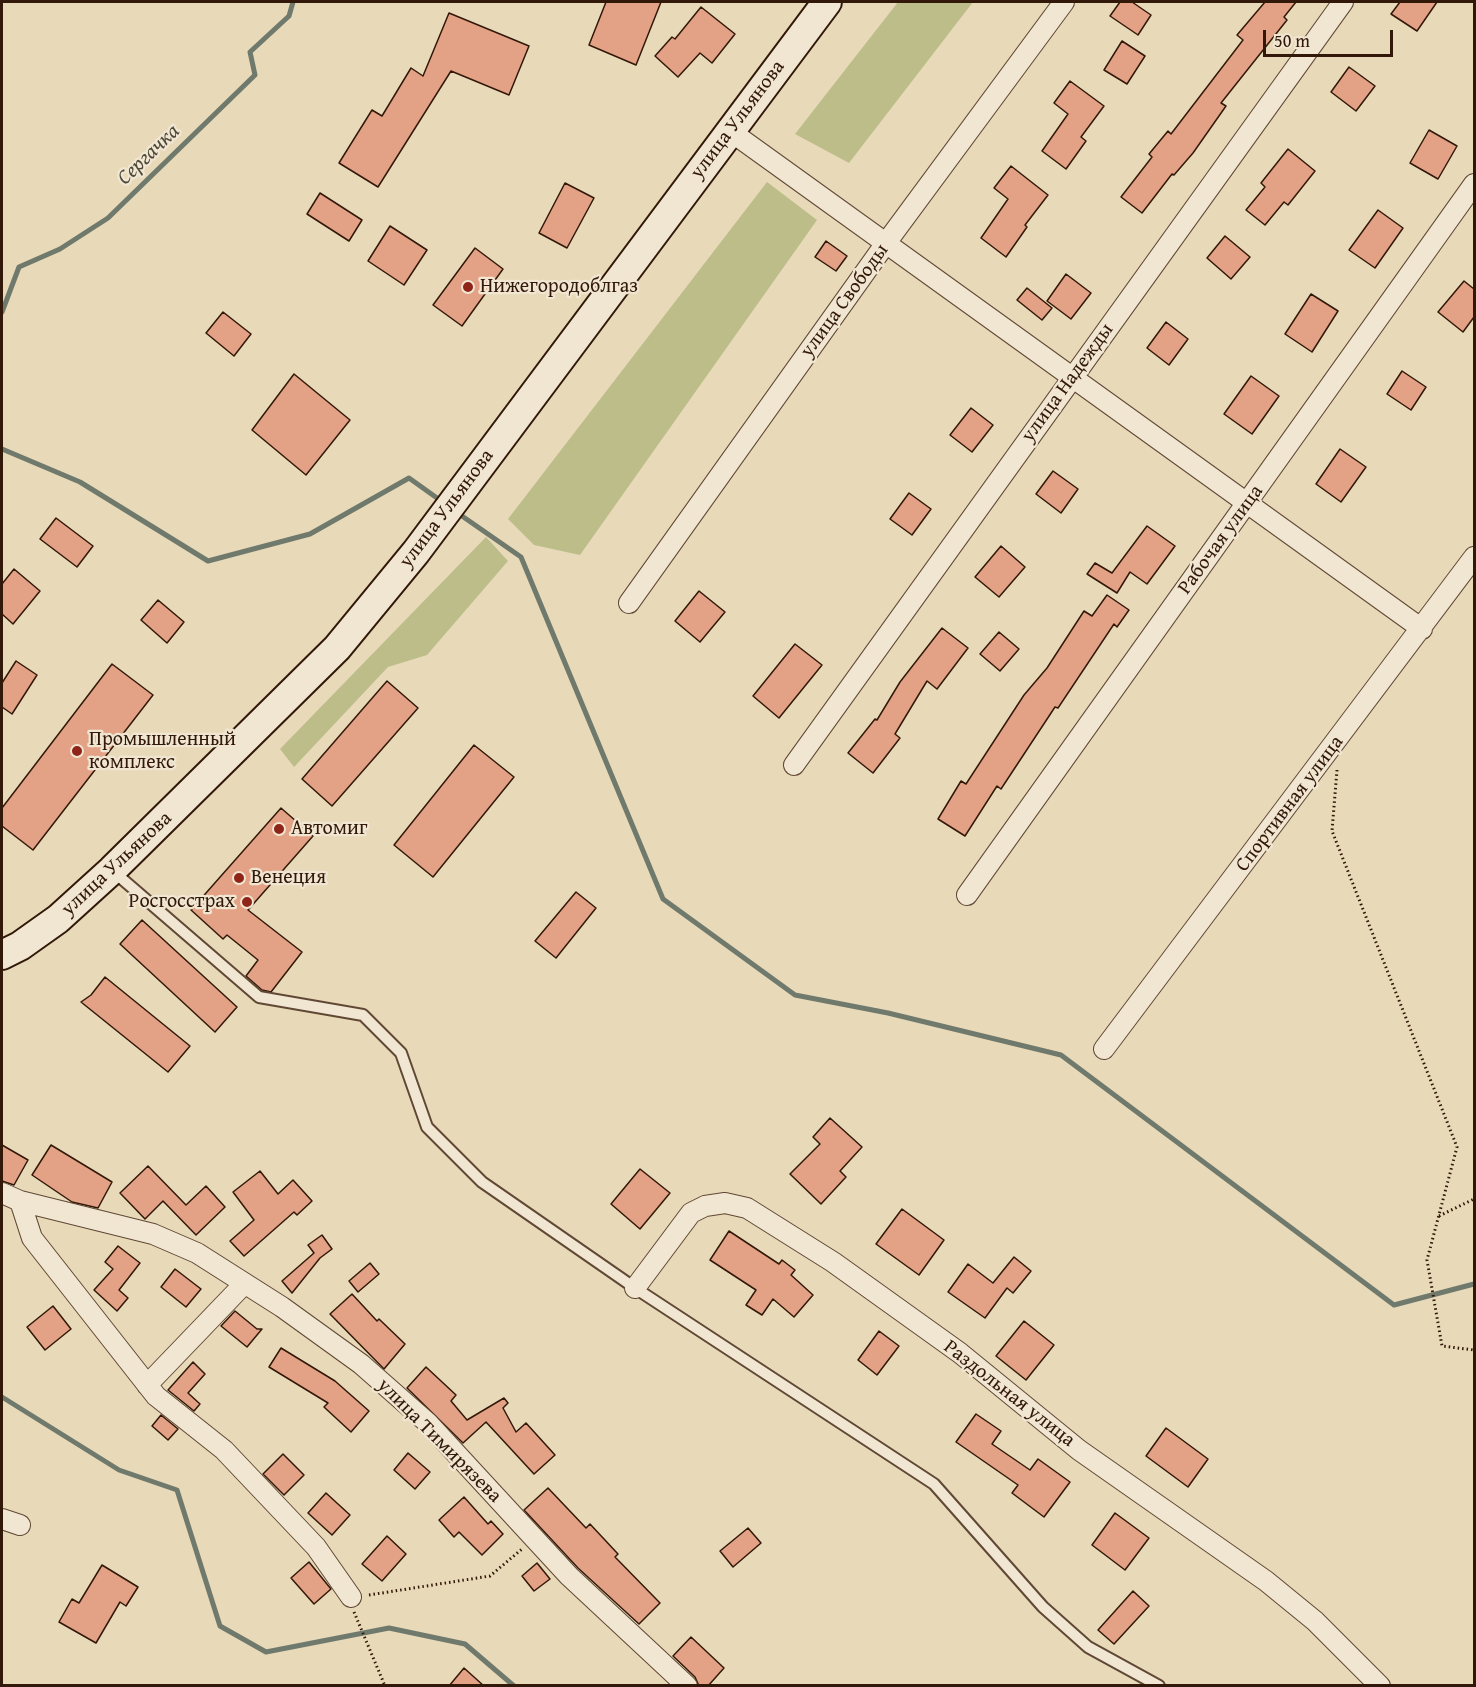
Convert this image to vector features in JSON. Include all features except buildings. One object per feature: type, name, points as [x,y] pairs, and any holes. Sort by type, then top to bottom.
[{"type":"main road","name":"улица Ульянова","points":[[2,955],[20,946],[58,919],[112,870],[337,648],[416,552],[827,2]]},
{"type":"street","name":"улица Свободы","points":[[629,603],[886,243],[1064,2]]},
{"type":"street","name":"улица Надежды","points":[[794,765],[1343,2]]},
{"type":"street","points":[[730,131],[1422,629]]},
{"type":"street","name":"Рабочая улица","points":[[967,895],[1474,184]]},
{"type":"street","name":"Спортивная улица","points":[[1104,1049],[1340,739],[1474,557]]},
{"type":"street","name":"улица Тимирязева","points":[[2,1193],[20,1201],[153,1234],[197,1253],[282,1307],[370,1372],[428,1423],[569,1576],[687,1686]]},
{"type":"street","points":[[20,1201],[32,1238],[156,1396],[224,1450],[316,1547],[352,1604]]},
{"type":"street","name":"Раздольная улица","points":[[635,1288],[691,1213],[705,1206],[725,1203],[747,1208],[833,1262],[960,1353],[1079,1450],[1266,1581],[1315,1621],[1380,1686]]},
{"type":"street","points":[[147,1385],[244,1284]]},
{"type":"lane","points":[[112,870],[260,997],[363,1015],[401,1053],[428,1127],[482,1182],[635,1288],[934,1484],[1050,1614],[1088,1647],[1159,1686]]},
{"type":"path","points":[[1340,739],[1332,831],[1457,1147],[1427,1260],[1442,1346],[1474,1350]]},
{"type":"path","points":[[1438,1216],[1474,1199]]},
{"type":"path","points":[[385,1686],[352,1604],[490,1576],[534,1538]]},
{"type":"green space","points":[[898,2],[973,2],[849,163],[795,134]]},
{"type":"green space","points":[[767,182],[817,220],[580,555],[534,545],[508,519]]},
{"type":"green space","points":[[486,537],[508,561],[427,655],[388,667],[294,767],[280,749]]},
{"type":"waterway","name":"Сергачка","points":[[2,312],[19,267],[60,249],[108,218],[255,75],[250,52],[289,16],[293,2]]},
{"type":"waterway","points":[[2,449],[80,482],[208,561],[310,534],[409,478],[437,498]]},
{"type":"waterway","points":[[462,516],[521,557],[663,899],[795,995],[888,1013],[1061,1055],[1394,1305],[1474,1284]]},
{"type":"waterway","points":[[2,1397],[119,1470],[177,1490],[220,1626],[266,1652],[389,1628],[465,1644],[514,1686]]},
{"type":"place","name":"Нижегородоблгаз","points":[[468,287]]},
{"type":"place","name":"Промышленный комплекс","points":[[77,751]]},
{"type":"place","name":"Автомиг","points":[[279,829]]},
{"type":"place","name":"Венеция","points":[[239,878]]},
{"type":"place","name":"Росгосстрах","points":[[247,902]]}]
